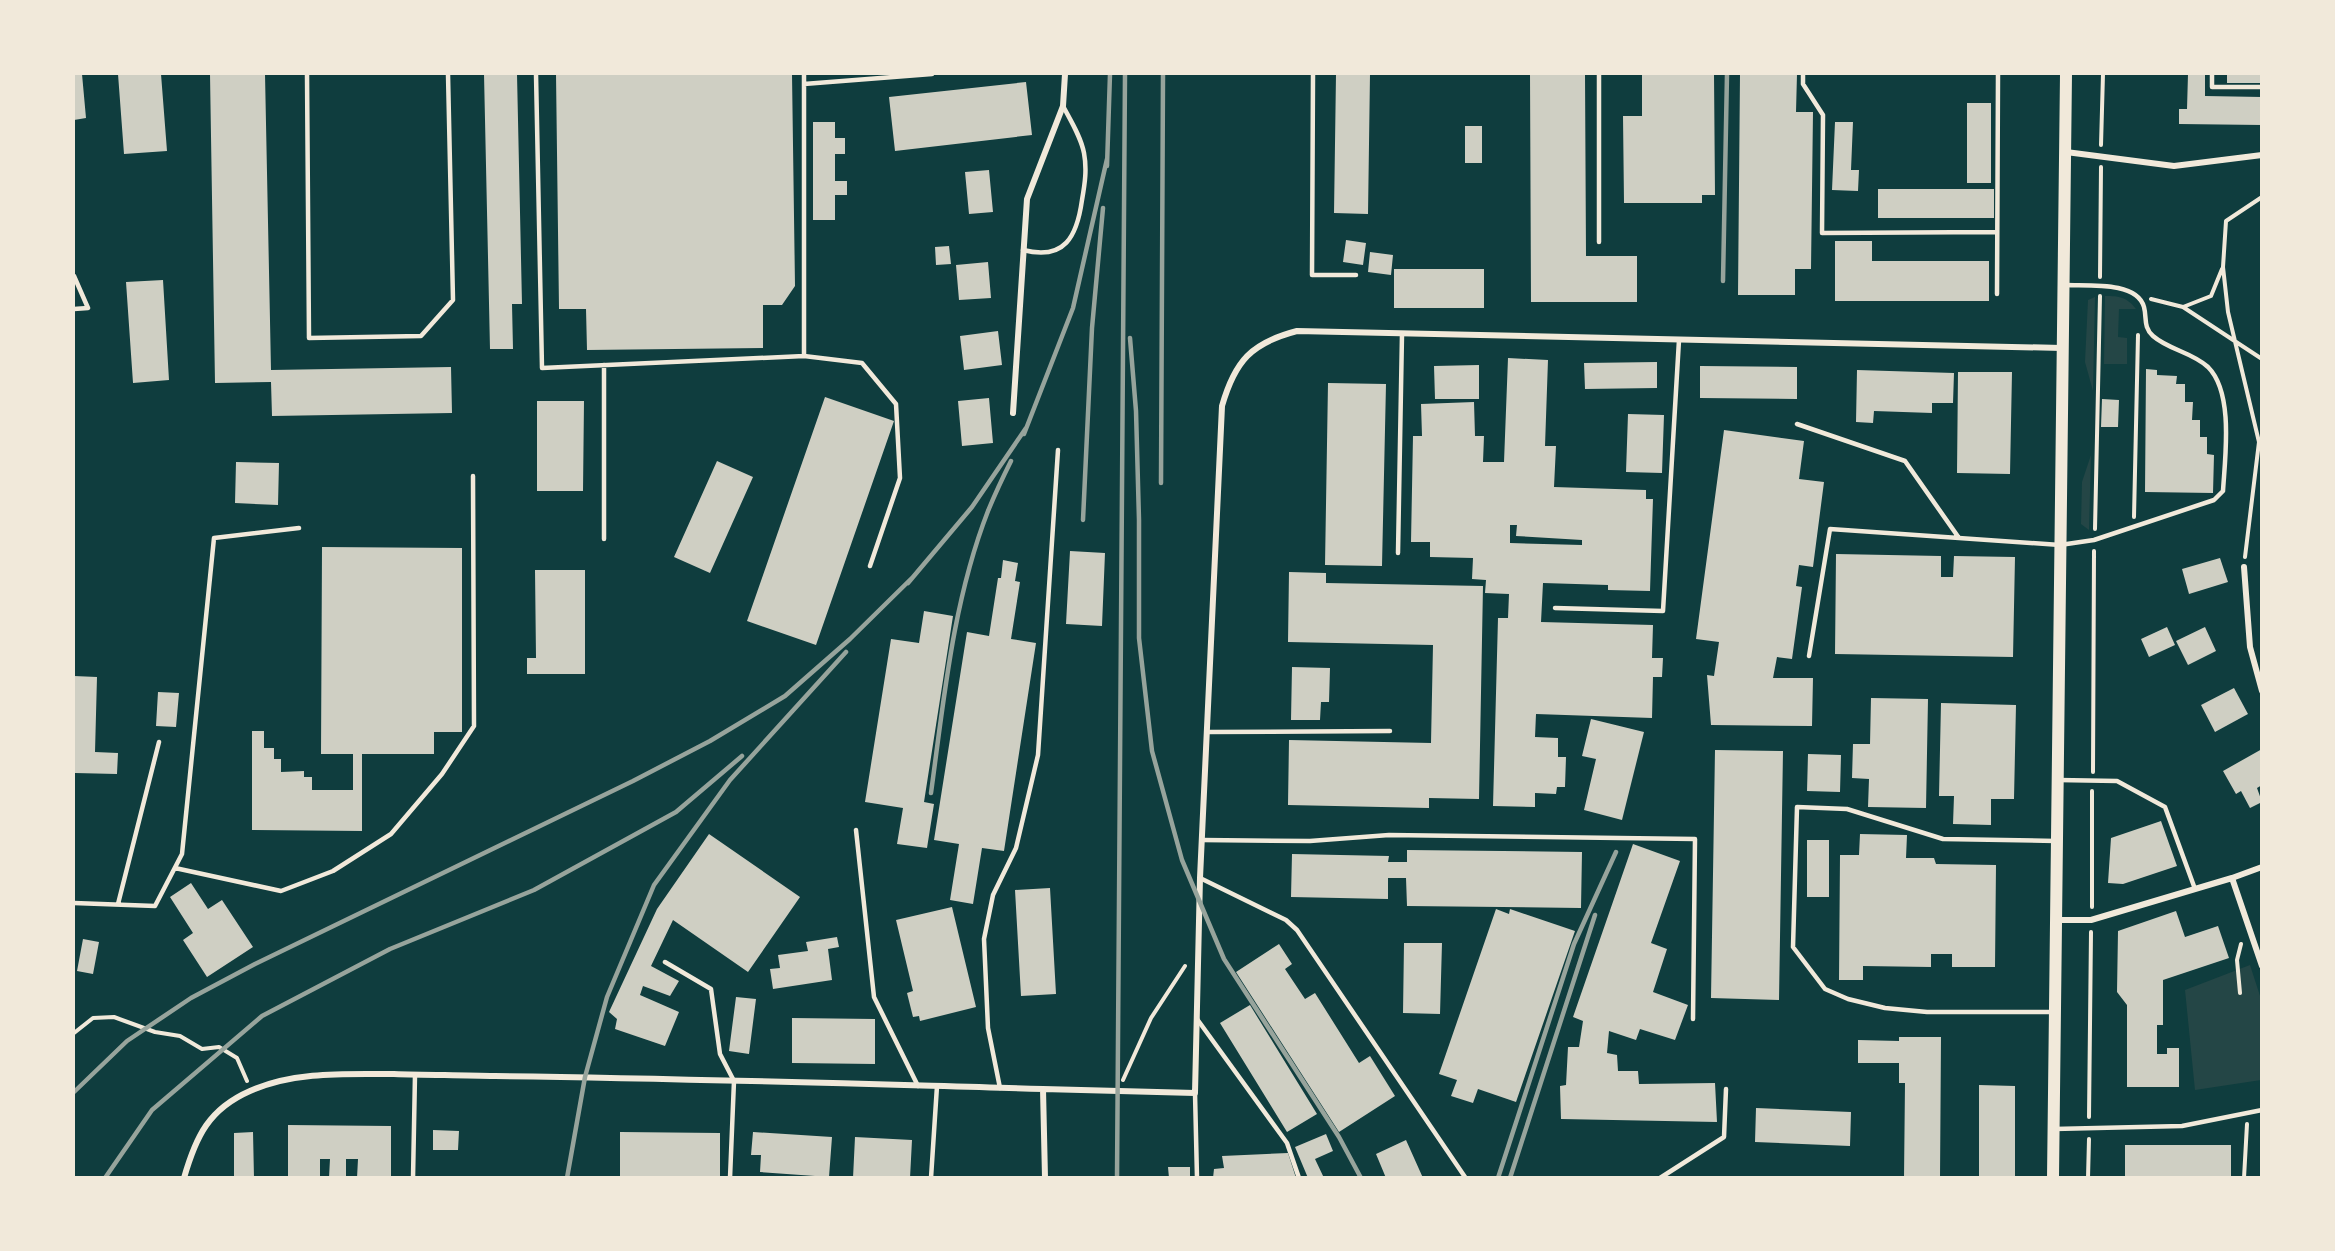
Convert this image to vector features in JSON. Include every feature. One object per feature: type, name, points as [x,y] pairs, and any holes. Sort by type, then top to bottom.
[{"type":"main road","points":[[2053,1178],[2066,74]]},
{"type":"street","points":[[1013,413],[1027,199],[1063,106],[1065,74]]},
{"type":"street","points":[[2065,152],[2174,166],[2262,155]]},
{"type":"street","points":[[184,1178],[191,1153],[204,1126],[222,1106],[251,1090],[283,1080],[339,1074],[1195,1093],[1200,879],[1222,406],[1228,384],[1238,367],[1255,348],[1273,337],[1296,332],[2063,348]]},
{"type":"street","points":[[2244,567],[2250,647],[2262,691]]},
{"type":"street","points":[[2056,920],[2091,920],[2262,867]]},
{"type":"street","points":[[2232,878],[2262,966]]},
{"type":"street","points":[[1043,1089],[1044,1178]]},
{"type":"lane","points":[[307,74],[309,338],[421,336],[453,300],[448,74]]},
{"type":"lane","points":[[536,74],[542,368],[804,356],[862,363],[896,405],[900,478],[870,566]]},
{"type":"lane","points":[[804,74],[804,356]]},
{"type":"lane","points":[[804,84],[932,74]]},
{"type":"lane","points":[[1312,74],[1312,275],[1356,275]]},
{"type":"lane","points":[[1599,74],[1599,242]]},
{"type":"lane","points":[[1803,74],[1803,84],[1822,115],[1822,233],[1997,232]]},
{"type":"lane","points":[[1997,294],[1998,74]]},
{"type":"lane","points":[[2212,74],[2212,87],[2262,87]]},
{"type":"lane","points":[[1023,250],[1036,253],[1055,250],[1070,240],[1079,222],[1086,175],[1084,151],[1063,106]]},
{"type":"lane","points":[[74,276],[88,308],[74,309]]},
{"type":"lane","points":[[1809,656],[1830,529],[2060,545],[2094,540],[2134,527],[2214,500],[2223,491],[2227,420],[2223,396],[2210,369],[2189,353],[2155,338],[2148,332],[2144,307],[2139,296],[2130,290],[2064,285]]},
{"type":"lane","points":[[1398,553],[1402,334]]},
{"type":"lane","points":[[1555,608],[1663,611],[1679,340]]},
{"type":"lane","points":[[604,365],[604,539]]},
{"type":"lane","points":[[1797,424],[1905,460],[1959,538]]},
{"type":"lane","points":[[1000,1088],[988,1028],[984,939],[993,895],[1016,848],[1038,755],[1058,450]]},
{"type":"lane","points":[[175,868],[281,891],[333,871],[391,834],[442,774],[474,726],[473,477]]},
{"type":"lane","points":[[74,903],[155,906],[182,854],[214,538],[299,528]]},
{"type":"lane","points":[[1208,732],[1390,731]]},
{"type":"lane","points":[[118,904],[159,742]]},
{"type":"lane","points":[[2058,780],[2117,781],[2165,807],[2195,889]]},
{"type":"lane","points":[[2055,1012],[1927,1012],[1885,1008],[1848,999],[1825,989],[1793,947],[1797,807],[1847,809],[1943,839],[2057,841]]},
{"type":"lane","points":[[856,830],[874,997],[918,1086]]},
{"type":"lane","points":[[1202,840],[1311,841],[1389,835],[1695,839],[1693,1019]]},
{"type":"lane","points":[[1200,879],[1286,920],[1297,930],[1465,1177]]},
{"type":"lane","points":[[665,962],[711,989],[720,1054],[734,1081],[730,1178]]},
{"type":"lane","points":[[1197,1018],[1287,1143],[1299,1178]]},
{"type":"lane","points":[[413,1178],[415,1074]]},
{"type":"lane","points":[[931,1178],[937,1086]]},
{"type":"lane","points":[[1660,1178],[1724,1137],[1726,1089]]},
{"type":"lane","points":[[1195,1093],[1197,1178]]},
{"type":"lane","points":[[2054,1129],[2182,1126],[2262,1110]]},
{"type":"path","points":[[2088,1178],[2094,540],[2103,74]]},
{"type":"path","points":[[2259,442],[2228,312],[2223,267],[2226,221],[2262,197]]},
{"type":"path","points":[[2183,307],[2211,296],[2223,267]]},
{"type":"path","points":[[2139,296],[2183,307],[2262,359]]},
{"type":"path","points":[[2134,527],[2138,330]]},
{"type":"path","points":[[2244,567],[2259,442],[2262,435]]},
{"type":"path","points":[[2241,993],[2237,960],[2247,923]]},
{"type":"path","points":[[1117,1092],[1150,1017],[1198,948]]},
{"type":"path","points":[[74,1033],[93,1018],[114,1017],[155,1032],[180,1036],[202,1049],[219,1047],[237,1058],[251,1090]]},
{"type":"path","points":[[2244,1178],[2247,1113]]},
{"type":"shaded area","points":[[2105,296],[2122,298],[2136,309],[2119,309],[2118,337],[2127,338],[2127,364],[2104,364]]},
{"type":"shaded area","points":[[2095,297],[2093,391],[2085,362],[2088,300]]},
{"type":"shaded area","points":[[2091,455],[2089,530],[2081,524],[2082,482]]},
{"type":"shaded area","points":[[2250,965],[2261,999],[2261,1080],[2195,1090],[2185,990]]},
{"type":"building","points":[[74,74],[82,74],[86,118],[74,120]]},
{"type":"building","points":[[118,74],[161,74],[167,151],[124,154]]},
{"type":"building","points":[[210,74],[265,74],[271,370],[451,367],[452,413],[272,416],[271,382],[215,383]]},
{"type":"building","points":[[484,74],[517,74],[522,304],[512,304],[513,349],[490,349]]},
{"type":"building","points":[[556,74],[792,74],[795,286],[782,305],[763,305],[763,348],[587,350],[586,309],[559,309]]},
{"type":"building","points":[[1336,74],[1370,74],[1368,214],[1334,213]]},
{"type":"building","points":[[1530,74],[1585,74],[1586,256],[1637,256],[1637,302],[1531,302]]},
{"type":"building","points":[[1642,74],[1714,74],[1715,195],[1702,195],[1702,203],[1624,203],[1623,116],[1642,116]]},
{"type":"building","points":[[1740,74],[1797,74],[1796,112],[1813,112],[1811,269],[1795,269],[1795,295],[1738,295]]},
{"type":"building","points":[[2188,74],[2205,74],[2205,96],[2262,97],[2262,125],[2179,124],[2179,109],[2187,109]]},
{"type":"building","points":[[2227,74],[2262,74],[2262,83],[2227,83]]},
{"type":"building","points":[[1026,82],[1032,135],[895,151],[889,97]]},
{"type":"building","points":[[1967,103],[1991,103],[1991,183],[1967,183]]},
{"type":"building","points":[[813,122],[835,122],[835,138],[845,138],[845,154],[835,154],[835,181],[847,181],[847,195],[835,195],[835,220],[813,220]]},
{"type":"building","points":[[1835,122],[1853,122],[1851,170],[1859,170],[1858,191],[1832,190]]},
{"type":"building","points":[[1465,126],[1482,126],[1482,163],[1465,163]]},
{"type":"building","points":[[989,170],[993,212],[969,214],[965,172]]},
{"type":"building","points":[[1878,189],[1994,189],[1994,218],[1878,218]]},
{"type":"building","points":[[1346,240],[1366,243],[1363,265],[1343,262]]},
{"type":"building","points":[[1835,241],[1872,241],[1872,261],[1989,261],[1989,301],[1835,301]]},
{"type":"building","points":[[949,246],[951,264],[936,265],[935,247]]},
{"type":"building","points":[[1370,252],[1393,255],[1391,275],[1368,272]]},
{"type":"building","points":[[988,262],[991,298],[959,300],[956,265]]},
{"type":"building","points":[[1394,269],[1484,269],[1484,308],[1394,308]]},
{"type":"building","points":[[163,280],[169,380],[133,383],[126,282]]},
{"type":"building","points":[[998,331],[1002,365],[964,370],[960,336]]},
{"type":"building","points":[[1508,358],[1548,360],[1545,446],[1556,446],[1554,487],[1646,490],[1646,499],[1653,499],[1650,591],[1608,590],[1608,585],[1543,583],[1541,622],[1653,625],[1652,658],[1663,658],[1662,677],[1653,677],[1652,718],[1536,714],[1535,737],[1558,738],[1558,757],[1566,757],[1565,787],[1557,787],[1556,794],[1535,793],[1535,807],[1493,806],[1498,618],[1508,618],[1509,594],[1485,593],[1486,580],[1472,579],[1473,558],[1430,557],[1430,542],[1411,542],[1413,436],[1422,436],[1421,404],[1474,402],[1475,436],[1484,436],[1483,462],[1504,462]],"holes":[[[1510,525],[1517,525],[1516,536],[1582,540],[1582,545],[1510,543]]]},
{"type":"building","points":[[1657,362],[1657,388],[1585,389],[1584,363]]},
{"type":"building","points":[[1479,365],[1479,399],[1435,399],[1434,366]]},
{"type":"building","points":[[1700,366],[1797,367],[1797,399],[1700,398]]},
{"type":"building","points":[[2146,369],[2157,370],[2157,375],[2177,376],[2176,384],[2185,384],[2185,402],[2193,402],[2192,420],[2200,420],[2200,437],[2207,437],[2207,454],[2214,455],[2213,493],[2145,492]]},
{"type":"building","points":[[1857,370],[1954,373],[1953,403],[1932,403],[1932,413],[1874,411],[1873,423],[1856,422]]},
{"type":"building","points":[[1958,372],[2012,372],[2010,474],[1957,473]]},
{"type":"building","points":[[1328,383],[1386,384],[1382,566],[1325,565]]},
{"type":"building","points":[[825,397],[894,421],[816,645],[747,621]]},
{"type":"building","points":[[989,398],[993,443],[962,446],[958,401]]},
{"type":"building","points":[[2102,399],[2119,400],[2118,427],[2101,427]]},
{"type":"building","points":[[537,401],[584,401],[583,491],[537,491]]},
{"type":"building","points":[[1628,414],[1664,415],[1662,473],[1626,472]]},
{"type":"building","points":[[1724,430],[1804,441],[1799,479],[1824,482],[1813,567],[1799,565],[1796,586],[1802,587],[1792,659],[1777,657],[1773,678],[1813,678],[1812,726],[1711,725],[1707,675],[1714,676],[1719,642],[1696,639]]},
{"type":"building","points":[[717,461],[753,477],[710,573],[674,557]]},
{"type":"building","points":[[236,462],[279,463],[278,505],[235,503]]},
{"type":"building","points":[[322,547],[462,548],[462,732],[434,732],[434,754],[362,754],[362,831],[252,830],[252,731],[264,731],[264,748],[274,748],[274,759],[281,759],[281,772],[304,771],[304,777],[312,777],[312,790],[353,790],[353,754],[321,754]]},
{"type":"building","points":[[1070,551],[1105,553],[1102,626],[1066,624]]},
{"type":"building","points":[[1836,554],[1941,556],[1941,577],[1953,577],[1954,556],[2015,557],[2013,657],[1835,654]]},
{"type":"building","points":[[2220,558],[2228,582],[2189,594],[2182,569]]},
{"type":"building","points":[[1003,560],[1018,563],[1015,581],[1020,582],[1011,639],[1036,643],[1004,851],[982,848],[973,904],[950,900],[959,844],[934,840],[967,632],[989,636]]},
{"type":"building","points":[[535,570],[585,570],[585,674],[527,674],[527,658],[536,658]]},
{"type":"building","points":[[1289,572],[1326,573],[1326,583],[1483,586],[1479,799],[1429,798],[1429,808],[1288,805],[1289,740],[1431,743],[1433,645],[1288,642]]},
{"type":"building","points":[[924,611],[953,616],[924,802],[934,804],[927,848],[897,844],[903,808],[865,802],[891,639],[919,643]]},
{"type":"building","points":[[2167,627],[2175,645],[2149,657],[2141,639]]},
{"type":"building","points":[[2205,627],[2216,651],[2188,665],[2176,641]]},
{"type":"building","points":[[1292,667],[1330,668],[1329,702],[1321,702],[1320,720],[1291,720]]},
{"type":"building","points":[[74,676],[97,677],[95,752],[118,753],[117,774],[75,773]]},
{"type":"building","points":[[2234,688],[2248,714],[2215,732],[2201,705]]},
{"type":"building","points":[[158,692],[179,693],[176,727],[156,726]]},
{"type":"building","points":[[1871,698],[1928,699],[1926,808],[1868,807],[1869,779],[1852,778],[1853,744],[1870,744]]},
{"type":"building","points":[[1941,703],[2016,705],[2014,799],[1991,799],[1991,825],[1953,824],[1954,796],[1939,796]]},
{"type":"building","points":[[1591,719],[1644,732],[1622,820],[1584,810],[1596,759],[1582,756]]},
{"type":"building","points":[[2262,749],[2262,785],[2257,788],[2262,802],[2250,808],[2241,791],[2236,794],[2223,771]]},
{"type":"building","points":[[1715,750],[1783,751],[1779,1000],[1711,998]]},
{"type":"building","points":[[1808,754],[1841,755],[1840,792],[1807,791]]},
{"type":"building","points":[[2161,821],[2177,866],[2123,884],[2108,883],[2111,838]]},
{"type":"building","points":[[709,834],[800,897],[748,972],[673,920],[651,966],[679,981],[670,996],[643,986],[640,995],[679,1012],[665,1046],[615,1029],[617,1019],[609,1012],[657,909]]},
{"type":"building","points":[[1860,834],[1907,835],[1906,858],[1934,858],[1936,864],[1996,865],[1995,967],[1952,967],[1952,954],[1931,954],[1931,967],[1863,966],[1863,980],[1839,980],[1840,855],[1859,855]]},
{"type":"building","points":[[1807,840],[1829,840],[1829,897],[1807,897]]},
{"type":"building","points":[[1633,844],[1680,861],[1651,943],[1667,949],[1653,992],[1688,1005],[1675,1040],[1640,1029],[1636,1040],[1609,1031],[1607,1053],[1617,1055],[1618,1071],[1638,1071],[1639,1084],[1715,1083],[1717,1122],[1561,1119],[1560,1086],[1566,1085],[1568,1047],[1579,1047],[1583,1021],[1573,1017]]},
{"type":"building","points":[[1407,850],[1582,852],[1581,908],[1407,906],[1406,878],[1388,878],[1388,899],[1291,897],[1292,854],[1389,856],[1388,862],[1407,862]]},
{"type":"building","points":[[191,883],[208,909],[222,900],[253,947],[207,977],[183,940],[193,933],[170,897]]},
{"type":"building","points":[[1050,888],[1056,994],[1021,996],[1015,890]]},
{"type":"building","points":[[952,907],[976,1007],[920,1021],[919,1016],[913,1017],[907,993],[913,991],[896,920]]},
{"type":"building","points":[[1496,909],[1509,914],[1510,909],[1575,931],[1516,1102],[1478,1089],[1473,1103],[1451,1096],[1457,1080],[1439,1074]]},
{"type":"building","points":[[2176,911],[2185,937],[2218,926],[2229,958],[2163,980],[2163,1025],[2157,1025],[2157,1054],[2167,1054],[2167,1048],[2179,1048],[2179,1087],[2127,1087],[2127,1005],[2117,992],[2118,931]]},
{"type":"building","points":[[837,937],[839,947],[828,949],[832,980],[773,989],[770,969],[780,968],[778,955],[808,951],[806,942]]},
{"type":"building","points":[[83,939],[99,942],[93,974],[77,971]]},
{"type":"building","points":[[1404,943],[1442,943],[1440,1014],[1403,1013]]},
{"type":"building","points":[[1279,944],[1292,964],[1285,969],[1305,999],[1315,993],[1359,1063],[1370,1056],[1395,1096],[1339,1132],[1236,972]]},
{"type":"building","points":[[736,997],[756,999],[749,1054],[729,1051]]},
{"type":"building","points":[[1250,1005],[1317,1114],[1287,1132],[1220,1023]]},
{"type":"building","points":[[792,1018],[875,1019],[875,1064],[792,1063]]},
{"type":"building","points":[[1899,1037],[1941,1037],[1940,1178],[1904,1178],[1905,1083],[1899,1083],[1899,1063],[1858,1063],[1858,1040],[1899,1041]]},
{"type":"building","points":[[1979,1085],[2015,1086],[2015,1178],[1979,1178]]},
{"type":"building","points":[[1756,1108],[1851,1112],[1850,1146],[1755,1142]]},
{"type":"building","points":[[288,1125],[391,1126],[391,1178],[357,1178],[358,1159],[346,1159],[346,1178],[329,1178],[330,1159],[320,1159],[320,1178],[288,1178]]},
{"type":"building","points":[[433,1130],[459,1131],[458,1150],[433,1150]]},
{"type":"building","points":[[253,1132],[254,1178],[234,1178],[234,1133]]},
{"type":"building","points":[[620,1132],[720,1133],[720,1178],[620,1178]]},
{"type":"building","points":[[753,1132],[832,1137],[829,1177],[760,1172],[761,1155],[751,1155]]},
{"type":"building","points":[[1326,1134],[1333,1151],[1315,1159],[1324,1178],[1308,1178],[1295,1147]]},
{"type":"building","points":[[855,1137],[912,1140],[910,1178],[853,1178]]},
{"type":"building","points":[[1406,1140],[1423,1178],[1386,1178],[1376,1154]]},
{"type":"building","points":[[2125,1145],[2231,1145],[2231,1178],[2125,1177]]},
{"type":"building","points":[[1288,1153],[1296,1178],[1213,1178],[1214,1169],[1224,1168],[1222,1156]]},
{"type":"building","points":[[1168,1167],[1190,1167],[1190,1178],[1169,1178]]},
{"type":"railway","points":[[1107,166],[1110,74]]},
{"type":"railway","points":[[1117,1178],[1125,74]]},
{"type":"railway","points":[[1161,483],[1163,74]]},
{"type":"railway","points":[[1723,281],[1727,74]]},
{"type":"railway","points":[[1024,434],[1073,308],[1107,159]]},
{"type":"railway","points":[[1083,520],[1092,328],[1103,208]]},
{"type":"railway","points":[[1130,338],[1136,411],[1139,638],[1152,751],[1182,860],[1224,959],[1339,1137],[1361,1178]]},
{"type":"railway","points":[[908,583],[972,507],[1026,428]]},
{"type":"railway","points":[[931,793],[951,650],[966,580],[988,511],[1011,461]]},
{"type":"railway","points":[[74,1092],[127,1041],[191,998],[255,964],[633,781],[710,741],[785,696],[850,639],[913,577]]},
{"type":"railway","points":[[567,1178],[585,1077],[607,997],[654,885],[730,780],[846,652]]},
{"type":"railway","points":[[105,1178],[152,1110],[262,1016],[390,949],[534,890],[676,812],[742,756]]},
{"type":"railway","points":[[1498,1178],[1574,944],[1616,852]]},
{"type":"railway","points":[[1510,1178],[1595,915]]}]
